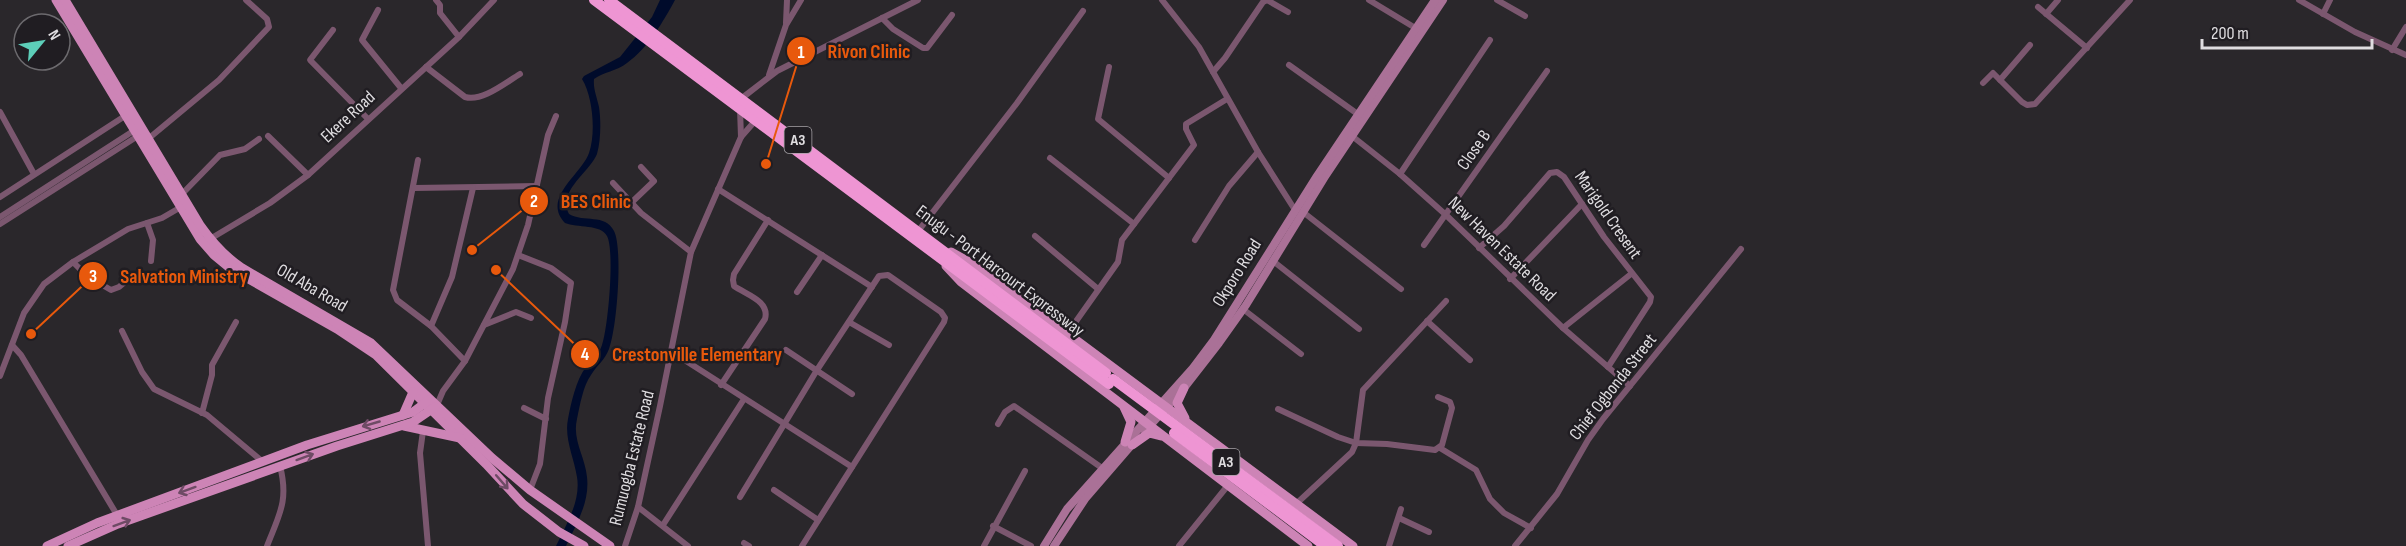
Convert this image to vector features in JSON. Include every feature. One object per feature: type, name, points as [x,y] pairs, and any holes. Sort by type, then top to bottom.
[{"type":"highway","name":"A3","points":[[594,0],[638,27]]},
{"type":"highway","name":"A3","points":[[609,0],[638,27]]},
{"type":"highway","name":"Enugu - Port Harcourt Expressway","points":[[638,27],[741,104],[919,230],[1325,546]]},
{"type":"highway","name":"Enugu - Port Harcourt Expressway","points":[[741,104],[754,121],[1338,546]]},
{"type":"main road","name":"Old Aba Road","points":[[56,0],[210,239],[224,254],[242,267],[372,343],[523,504],[559,532],[581,545]]},
{"type":"main road","name":"Old Aba Road","points":[[65,0],[129,114]]},
{"type":"main road","name":"Okporo Road","points":[[1054,546],[1085,499],[1193,368],[1238,306],[1435,0]]},
{"type":"main road","name":"Okporo Road","points":[[1163,405],[1184,388],[1215,350],[1273,261],[1299,211],[1443,0]]},
{"type":"main road","name":"Old Aba Road","points":[[141,133],[200,239],[220,261],[366,348],[413,392],[431,404],[530,490],[610,546]]},
{"type":"main road","points":[[936,243],[978,267],[1353,546]]},
{"type":"main road","points":[[922,244],[961,282],[1308,546]]},
{"type":"main road","points":[[1184,388],[1178,397],[1178,408],[1197,431]]},
{"type":"main road","points":[[403,415],[413,392]]},
{"type":"main road","points":[[1121,403],[1131,423],[1129,443]]},
{"type":"main road","points":[[47,546],[117,515],[335,435],[416,411],[431,404]]},
{"type":"main road","points":[[68,546],[118,524],[420,419],[431,404]]},
{"type":"main road","points":[[402,426],[460,438]]},
{"type":"main road","points":[[1129,443],[1152,433],[1174,442]]},
{"type":"main road","name":"Okporo Road","points":[[1044,546],[1059,520],[1102,468],[1129,443]]},
{"type":"main road","points":[[1316,546],[1312,538],[1316,531],[1328,528]]},
{"type":"street","points":[[0,224],[219,80],[269,27],[267,19],[246,0]]},
{"type":"street","points":[[436,0],[440,14],[459,37]]},
{"type":"street","name":"Ekere Road","points":[[210,239],[270,203],[308,175],[459,37],[494,0]]},
{"type":"street","points":[[786,25],[787,0]]},
{"type":"street","points":[[769,76],[786,25],[801,0]]},
{"type":"street","points":[[741,104],[769,76],[918,0]]},
{"type":"street","points":[[1162,0],[1191,34],[1258,153],[1299,211],[1401,289]]},
{"type":"street","points":[[1213,72],[1263,2],[1267,0],[1288,12]]},
{"type":"street","points":[[1369,0],[1377,2],[1417,29]]},
{"type":"street","points":[[1497,0],[1525,15]]},
{"type":"street","points":[[2046,14],[2058,0]]},
{"type":"street","points":[[1983,82],[1993,74],[2022,102],[2035,104],[2130,0]]},
{"type":"street","points":[[2299,0],[2355,32],[2406,55]]},
{"type":"street","points":[[2323,14],[2330,0]]},
{"type":"street","points":[[2038,7],[2087,48]]},
{"type":"street","points":[[378,10],[362,40],[401,88]]},
{"type":"street","points":[[919,230],[1017,103],[1083,11]]},
{"type":"street","points":[[882,18],[893,29],[923,48],[927,48],[952,15]]},
{"type":"street","points":[[2392,50],[2406,27]]},
{"type":"street","points":[[333,30],[309,60],[368,119]]},
{"type":"street","points":[[1400,174],[1490,40]]},
{"type":"street","points":[[2000,80],[2030,45]]},
{"type":"street","points":[[1288,65],[1359,115]]},
{"type":"street","points":[[426,67],[465,97],[471,99],[520,74]]},
{"type":"street","points":[[1109,67],[1098,120],[1169,178]]},
{"type":"street","name":"Close B","points":[[1424,245],[1547,71]]},
{"type":"street","points":[[1067,334],[1118,262],[1122,240],[1194,145],[1186,124],[1227,99]]},
{"type":"street","name":"Rumuogba Estate Road","points":[[741,104],[741,137]]},
{"type":"street","points":[[0,112],[34,174]]},
{"type":"street","points":[[0,197],[129,114]]},
{"type":"street","points":[[431,404],[465,361],[504,289],[528,225],[548,135],[556,116]]},
{"type":"street","name":"Rumuogba Estate Road","points":[[625,546],[638,507],[691,252],[741,137],[754,121]]},
{"type":"street","points":[[0,217],[141,133]]},
{"type":"street","points":[[268,136],[308,175]]},
{"type":"street","name":"New Haven Estate Road","points":[[1352,136],[1446,215],[1510,279],[1630,386]]},
{"type":"street","points":[[182,194],[220,155],[245,149],[259,139]]},
{"type":"street","points":[[1195,240],[1224,193],[1258,153]]},
{"type":"street","points":[[1050,158],[1134,224]]},
{"type":"street","points":[[418,160],[393,290],[397,300],[431,326],[465,361]]},
{"type":"street","points":[[631,203],[654,181],[641,167]]},
{"type":"street","name":"Marigold Cresent","points":[[1479,248],[1504,225],[1554,171],[1564,177],[1651,300],[1608,367]]},
{"type":"street","points":[[613,183],[631,203],[691,252]]},
{"type":"street","points":[[414,188],[537,186]]},
{"type":"street","points":[[431,326],[453,277],[473,188]]},
{"type":"street","points":[[718,189],[872,287]]},
{"type":"street","points":[[1510,279],[1582,204]]},
{"type":"street","points":[[0,376],[24,313],[44,284],[73,262],[128,229],[147,224],[181,207]]},
{"type":"street","points":[[722,385],[767,313],[762,304],[734,286],[733,280],[734,274],[768,220]]},
{"type":"street","points":[[147,224],[153,240],[151,261]]},
{"type":"street","points":[[1035,236],[1098,289]]},
{"type":"street","name":"Chief Ogbonda Street","points":[[1515,546],[1557,494],[1594,431],[1741,249]]},
{"type":"street","points":[[518,255],[551,268],[571,283],[546,419],[540,465],[530,490]]},
{"type":"street","points":[[797,292],[822,255]]},
{"type":"street","points":[[1273,261],[1359,329]]},
{"type":"street","points":[[73,262],[87,276],[111,290],[119,287],[133,275]]},
{"type":"street","points":[[1563,328],[1631,274]]},
{"type":"street","points":[[740,498],[817,370],[879,276],[888,275],[941,312],[945,318],[802,546]]},
{"type":"street","points":[[1296,504],[1346,459],[1356,443],[1363,390],[1446,301]]},
{"type":"street","points":[[1243,309],[1301,354]]},
{"type":"street","points":[[484,325],[516,312],[531,318]]},
{"type":"street","points":[[1427,321],[1470,360]]},
{"type":"street","points":[[202,413],[212,375],[212,365],[236,322]]},
{"type":"street","points":[[849,322],[889,345]]},
{"type":"street","points":[[122,331],[142,372],[154,389],[202,413],[247,447],[262,462]]},
{"type":"street","points":[[12,345],[21,356],[117,515]]},
{"type":"street","points":[[786,351],[852,394]]},
{"type":"street","points":[[672,352],[852,467]]},
{"type":"street","points":[[1438,397],[1450,402],[1452,408],[1440,448]]},
{"type":"street","points":[[663,525],[744,399]]},
{"type":"street","points":[[998,424],[1005,412],[1014,406],[1102,468]]},
{"type":"street","points":[[524,408],[546,419]]},
{"type":"street","points":[[1278,409],[1356,443],[1435,450],[1440,448]]},
{"type":"street","points":[[423,431],[420,460],[428,546]]},
{"type":"street","points":[[1440,448],[1476,470],[1490,499],[1504,513],[1531,528]]},
{"type":"street","points":[[267,546],[284,503],[285,487],[280,466]]},
{"type":"street","points":[[984,546],[1025,471]]},
{"type":"street","points":[[1179,546],[1229,484]]},
{"type":"street","points":[[774,490],[818,520]]},
{"type":"street","points":[[638,507],[688,546]]},
{"type":"street","points":[[1389,546],[1401,509]]},
{"type":"street","points":[[1399,518],[1429,532]]},
{"type":"street","points":[[993,526],[1031,546]]},
{"type":"water","points":[[660,0],[675,0],[648,42],[635,57],[623,66],[594,79],[600,118],[597,154],[570,190],[567,198],[566,206],[569,214],[575,217],[600,220],[610,225],[614,231],[618,254],[618,289],[609,349],[588,379],[577,419],[577,441],[587,477],[586,495],[581,513],[566,546],[556,546],[572,513],[578,486],[567,433],[569,413],[579,378],[602,345],[611,273],[609,244],[604,232],[565,223],[559,214],[558,204],[565,186],[585,161],[591,145],[593,126],[591,105],[582,79],[620,57],[652,17]]},
{"type":"place","name":"Rivon Clinic","points":[[766,164]]},
{"type":"place","name":"BES Clinic","points":[[472,250]]},
{"type":"place","name":"Crestonville Elementary","points":[[496,270]]},
{"type":"place","name":"Salvation Ministry","points":[[31,334]]}]
